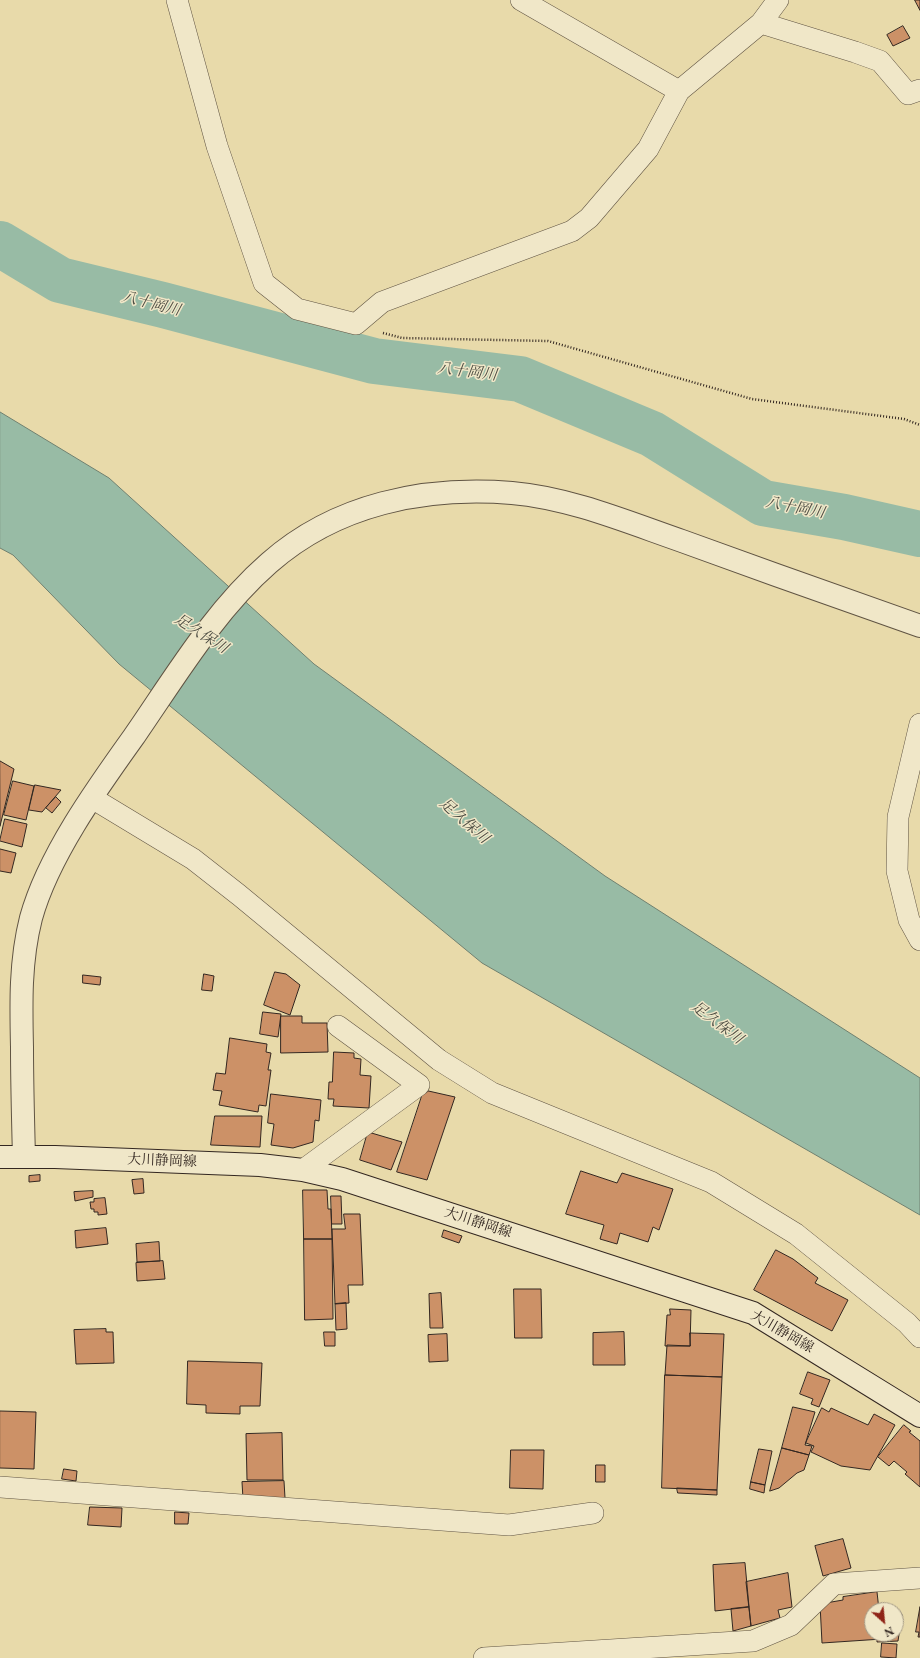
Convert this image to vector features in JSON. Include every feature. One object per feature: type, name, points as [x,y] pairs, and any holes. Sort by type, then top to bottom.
[{"type":"street","points":[[177,0],[217,146],[264,283],[297,309],[356,324],[382,302],[572,231],[589,218],[648,149],[679,91],[761,22],[778,0]]},
{"type":"street","points":[[521,0],[679,91]]},
{"type":"street","points":[[761,22],[880,61],[908,94],[920,90]]},
{"type":"street","points":[[24,1157],[21,991],[24,951],[32,916],[44,882],[61,848],[103,779],[221,614],[269,563],[304,536],[342,517],[374,505],[408,496],[446,492],[513,493],[579,505],[920,626]]},
{"type":"street","points":[[920,724],[898,817],[897,871],[909,920],[920,940]]},
{"type":"street","points":[[92,798],[193,859],[239,895],[439,1060],[492,1093],[711,1182],[796,1234],[907,1324],[920,1337]]},
{"type":"street","points":[[302,1170],[419,1085],[338,1026]]},
{"type":"street","name":"大川静岡線","points":[[0,1157],[260,1165],[302,1170],[342,1179],[753,1313],[920,1416]]},
{"type":"street","points":[[0,1487],[509,1525],[593,1513]]},
{"type":"street","points":[[484,1658],[753,1641],[791,1625],[834,1584],[920,1578]]},
{"type":"path","points":[[356,324],[402,338],[548,342],[752,400],[904,419],[920,425]]},
{"type":"water","name":"足久保川","points":[[0,412],[109,478],[314,664],[605,876],[920,1078],[920,1215],[482,963],[119,664],[13,555],[0,548]]},
{"type":"building","points":[[915,0],[920,0],[920,10]]},
{"type":"building","points":[[903,26],[910,38],[893,46],[887,35]]},
{"type":"building","points":[[0,761],[14,769],[0,826]]},
{"type":"building","points":[[13,781],[34,786],[26,820],[4,815]]},
{"type":"building","points":[[35,785],[61,790],[42,812],[29,810]]},
{"type":"building","points":[[56,797],[61,802],[52,813],[46,808]]},
{"type":"building","points":[[5,819],[27,824],[22,847],[0,841]]},
{"type":"building","points":[[0,849],[16,853],[11,873],[0,871]]},
{"type":"building","points":[[275,972],[286,974],[300,985],[290,1015],[264,1005]]},
{"type":"building","points":[[204,974],[214,976],[212,991],[202,990]]},
{"type":"building","points":[[83,975],[101,977],[100,985],[83,983]]},
{"type":"building","points":[[263,1012],[281,1014],[278,1037],[260,1034]]},
{"type":"building","points":[[281,1016],[302,1016],[302,1023],[327,1023],[328,1052],[281,1053]]},
{"type":"building","points":[[230,1038],[267,1044],[266,1052],[271,1053],[268,1070],[271,1070],[266,1106],[259,1105],[258,1112],[219,1105],[222,1091],[213,1090],[216,1073],[225,1074]]},
{"type":"building","points":[[334,1052],[354,1053],[354,1058],[361,1059],[360,1075],[371,1076],[369,1108],[333,1106],[334,1099],[328,1099],[329,1082],[332,1082]]},
{"type":"building","points":[[424,1090],[455,1097],[427,1180],[397,1172]]},
{"type":"building","points":[[271,1094],[321,1100],[319,1121],[315,1120],[313,1142],[293,1148],[271,1145],[274,1124],[268,1123]]},
{"type":"building","points":[[215,1116],[262,1116],[260,1147],[211,1145]]},
{"type":"building","points":[[368,1132],[402,1142],[391,1170],[360,1160]]},
{"type":"building","points":[[581,1171],[617,1183],[622,1173],[673,1189],[659,1230],[653,1227],[648,1242],[620,1233],[617,1244],[600,1239],[604,1225],[566,1214]]},
{"type":"building","points":[[40,1175],[40,1181],[29,1182],[29,1176]]},
{"type":"building","points":[[143,1179],[144,1193],[134,1194],[132,1180]]},
{"type":"building","points":[[303,1190],[327,1190],[328,1209],[331,1209],[332,1239],[304,1239]]},
{"type":"building","points":[[93,1191],[93,1197],[75,1201],[74,1192]]},
{"type":"building","points":[[331,1196],[341,1196],[342,1224],[332,1224]]},
{"type":"building","points":[[105,1198],[107,1214],[98,1215],[98,1212],[94,1212],[94,1209],[91,1209],[90,1202],[94,1202],[94,1199]]},
{"type":"building","points":[[344,1214],[360,1214],[363,1285],[348,1285],[349,1303],[335,1304],[332,1229],[345,1229]]},
{"type":"building","points":[[106,1228],[108,1244],[76,1248],[75,1231]]},
{"type":"building","points":[[444,1230],[462,1236],[459,1243],[442,1237]]},
{"type":"building","points":[[304,1239],[332,1239],[333,1319],[305,1320]]},
{"type":"building","points":[[159,1242],[160,1261],[137,1262],[136,1244]]},
{"type":"building","points":[[776,1250],[793,1259],[818,1278],[815,1283],[848,1300],[832,1331],[754,1290]]},
{"type":"building","points":[[163,1261],[165,1279],[137,1281],[136,1263]]},
{"type":"building","points":[[514,1289],[541,1289],[542,1338],[515,1338]]},
{"type":"building","points":[[441,1293],[443,1328],[430,1328],[429,1294]]},
{"type":"building","points":[[346,1303],[347,1329],[336,1330],[335,1304]]},
{"type":"building","points":[[670,1309],[691,1310],[690,1346],[665,1346],[667,1315],[670,1315]]},
{"type":"building","points":[[106,1329],[106,1332],[113,1332],[114,1363],[76,1364],[74,1330]]},
{"type":"building","points":[[324,1332],[335,1332],[335,1346],[325,1346]]},
{"type":"building","points":[[624,1332],[625,1365],[593,1365],[593,1333]]},
{"type":"building","points":[[690,1333],[724,1334],[722,1377],[665,1375],[667,1345],[690,1346]]},
{"type":"building","points":[[447,1334],[448,1361],[429,1362],[428,1335]]},
{"type":"building","points":[[188,1361],[262,1363],[260,1406],[240,1406],[240,1414],[206,1413],[206,1405],[187,1404]]},
{"type":"building","points":[[808,1372],[830,1380],[819,1407],[811,1404],[813,1399],[800,1394]]},
{"type":"building","points":[[665,1375],[722,1377],[717,1490],[662,1488]]},
{"type":"building","points":[[793,1407],[815,1412],[805,1445],[812,1446],[809,1455],[782,1448]]},
{"type":"building","points":[[822,1408],[829,1412],[831,1408],[868,1425],[874,1414],[895,1425],[870,1470],[841,1466],[811,1452],[814,1446],[806,1443]]},
{"type":"building","points":[[0,1411],[36,1412],[34,1469],[0,1468]]},
{"type":"building","points":[[904,1425],[911,1431],[909,1432],[920,1441],[920,1487],[905,1474],[907,1472],[894,1461],[889,1466],[878,1457]]},
{"type":"building","points":[[282,1433],[283,1480],[247,1480],[246,1434]]},
{"type":"building","points":[[782,1448],[809,1455],[804,1470],[797,1473],[779,1488],[770,1491]]},
{"type":"building","points":[[759,1449],[772,1451],[765,1485],[751,1482]]},
{"type":"building","points":[[511,1450],[544,1450],[543,1489],[510,1488]]},
{"type":"building","points":[[596,1465],[605,1465],[605,1482],[596,1482]]},
{"type":"building","points":[[64,1469],[77,1471],[76,1481],[62,1479]]},
{"type":"building","points":[[284,1481],[285,1498],[243,1499],[242,1482]]},
{"type":"building","points":[[751,1482],[765,1485],[764,1493],[750,1489]]},
{"type":"building","points":[[677,1488],[717,1490],[717,1495],[678,1493]]},
{"type":"building","points":[[90,1507],[122,1508],[121,1527],[88,1525]]},
{"type":"building","points":[[175,1512],[189,1513],[188,1524],[175,1524]]},
{"type":"building","points":[[843,1539],[851,1568],[823,1576],[815,1546]]},
{"type":"building","points":[[745,1563],[749,1607],[715,1611],[713,1565]]},
{"type":"building","points":[[788,1573],[792,1607],[778,1610],[780,1618],[751,1626],[746,1582]]},
{"type":"building","points":[[877,1592],[878,1602],[864,1602],[864,1640],[822,1643],[820,1604],[843,1600],[843,1597]]},
{"type":"building","points":[[749,1607],[751,1626],[733,1631],[731,1609]]},
{"type":"building","points":[[920,1607],[920,1637],[918,1637],[919,1632],[916,1632]]},
{"type":"building","points":[[882,1643],[897,1644],[896,1658],[881,1657]]},
{"type":"waterway","name":"八十岡川","points":[[0,244],[60,280],[163,305],[374,361],[520,379],[652,434],[763,503],[844,517],[920,534]]}]
